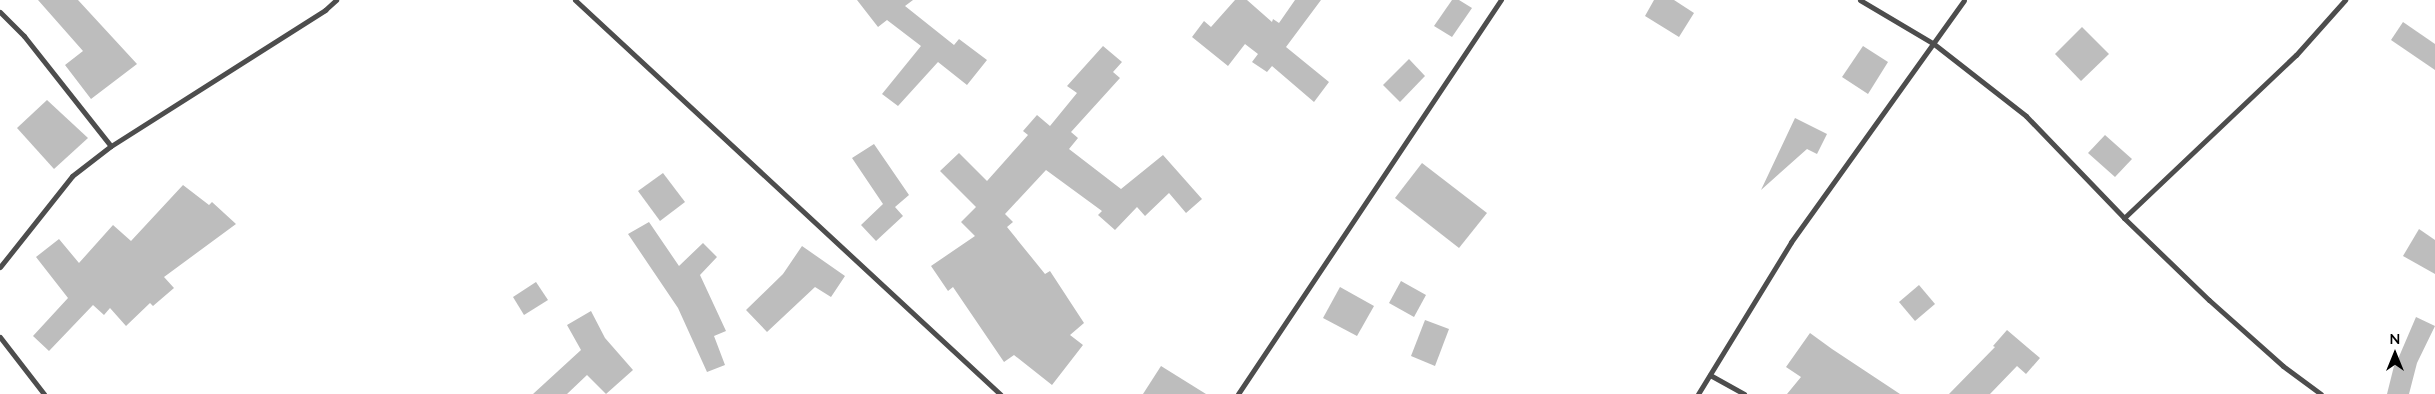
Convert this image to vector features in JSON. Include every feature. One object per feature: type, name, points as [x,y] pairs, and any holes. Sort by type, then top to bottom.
[{"type":"street","points":[[0,267],[72,176],[110,146],[325,10],[336,0]]},
{"type":"street","points":[[575,0],[1000,394]]},
{"type":"street","points":[[1238,394],[1501,0]]},
{"type":"street","points":[[1860,0],[1934,44],[2026,116],[2124,218],[2283,366],[2322,394]]},
{"type":"street","points":[[1698,394],[1791,242],[1964,0]]},
{"type":"street","points":[[2124,218],[2290,61],[2345,0]]},
{"type":"street","points":[[0,12],[24,36],[47,64],[110,146]]},
{"type":"street","points":[[0,338],[44,394]]},
{"type":"street","points":[[1710,375],[1744,394]]},
{"type":"building","points":[[38,0],[78,0],[137,64],[91,99],[65,65],[83,51]]},
{"type":"building","points":[[857,0],[913,0],[905,6],[954,45],[959,39],[987,60],[967,85],[938,62],[898,106],[882,94],[921,46],[887,20],[878,27]]},
{"type":"building","points":[[1235,0],[1247,0],[1272,22],[1273,19],[1279,23],[1295,0],[1321,0],[1286,47],[1329,82],[1314,102],[1272,66],[1267,72],[1252,62],[1258,54],[1245,44],[1228,66],[1192,37],[1204,21],[1211,27]]},
{"type":"building","points":[[1452,0],[1459,0],[1472,8],[1452,37],[1434,26]]},
{"type":"building","points":[[1654,0],[1674,0],[1694,13],[1679,37],[1645,16]]},
{"type":"building","points":[[2403,22],[2435,44],[2435,70],[2391,40]]},
{"type":"building","points":[[2082,27],[2109,54],[2081,81],[2055,54]]},
{"type":"building","points":[[1103,46],[1122,62],[1113,72],[1120,78],[1071,132],[1078,138],[1069,149],[1121,189],[1163,155],[1202,199],[1186,213],[1169,193],[1145,216],[1137,207],[1115,230],[1098,215],[1102,211],[1046,170],[1005,214],[1013,222],[1007,227],[1045,274],[1050,271],[1084,323],[1070,335],[1083,345],[1052,385],[1014,355],[1004,362],[953,287],[948,291],[931,266],[975,236],[961,222],[976,207],[940,171],[959,153],[987,181],[1028,135],[1023,131],[1037,115],[1050,126],[1077,93],[1067,86]]},
{"type":"building","points":[[1863,46],[1888,62],[1868,94],[1842,77]]},
{"type":"building","points":[[1409,59],[1425,76],[1400,102],[1383,85]]},
{"type":"building","points":[[47,100],[88,138],[54,169],[17,128]]},
{"type":"building","points":[[1795,118],[1827,134],[1817,154],[1807,149],[1761,190]]},
{"type":"building","points":[[2105,135],[2132,159],[2115,177],[2088,153]]},
{"type":"building","points":[[874,144],[909,195],[895,207],[903,216],[876,241],[861,225],[883,204],[852,158]]},
{"type":"building","points":[[1422,163],[1487,213],[1459,248],[1395,198]]},
{"type":"building","points":[[663,173],[685,202],[660,221],[638,191]]},
{"type":"building","points":[[183,185],[209,205],[212,202],[236,224],[164,277],[174,288],[153,306],[150,303],[126,326],[110,308],[104,315],[93,305],[49,351],[33,336],[68,298],[36,257],[59,239],[79,263],[113,225],[131,241]]},
{"type":"building","points":[[649,222],[679,266],[703,243],[717,257],[700,275],[726,331],[714,336],[725,365],[707,372],[678,308],[628,234]]},
{"type":"building","points":[[2419,229],[2435,240],[2435,274],[2403,256]]},
{"type":"building","points":[[802,246],[845,276],[831,297],[815,287],[767,332],[746,310],[783,274]]},
{"type":"building","points":[[1401,281],[1426,295],[1414,317],[1389,303]]},
{"type":"building","points":[[536,282],[548,300],[524,315],[513,297]]},
{"type":"building","points":[[1919,285],[1935,304],[1915,321],[1899,302]]},
{"type":"building","points":[[1340,287],[1374,306],[1357,336],[1323,318]]},
{"type":"building","points":[[591,311],[605,338],[633,370],[606,394],[587,375],[567,394],[533,394],[581,350],[567,325]]},
{"type":"building","points":[[2416,317],[2435,326],[2417,363],[2409,394],[2387,394],[2396,358],[2398,359]]},
{"type":"building","points":[[1425,320],[1449,329],[1435,366],[1411,356]]},
{"type":"building","points":[[2007,330],[2040,358],[2026,374],[2017,366],[1990,394],[1949,394],[1995,347],[1993,346]]},
{"type":"building","points":[[1810,333],[1900,394],[1787,394],[1801,377],[1786,367]]},
{"type":"building","points":[[1161,366],[1206,394],[1143,394]]}]
